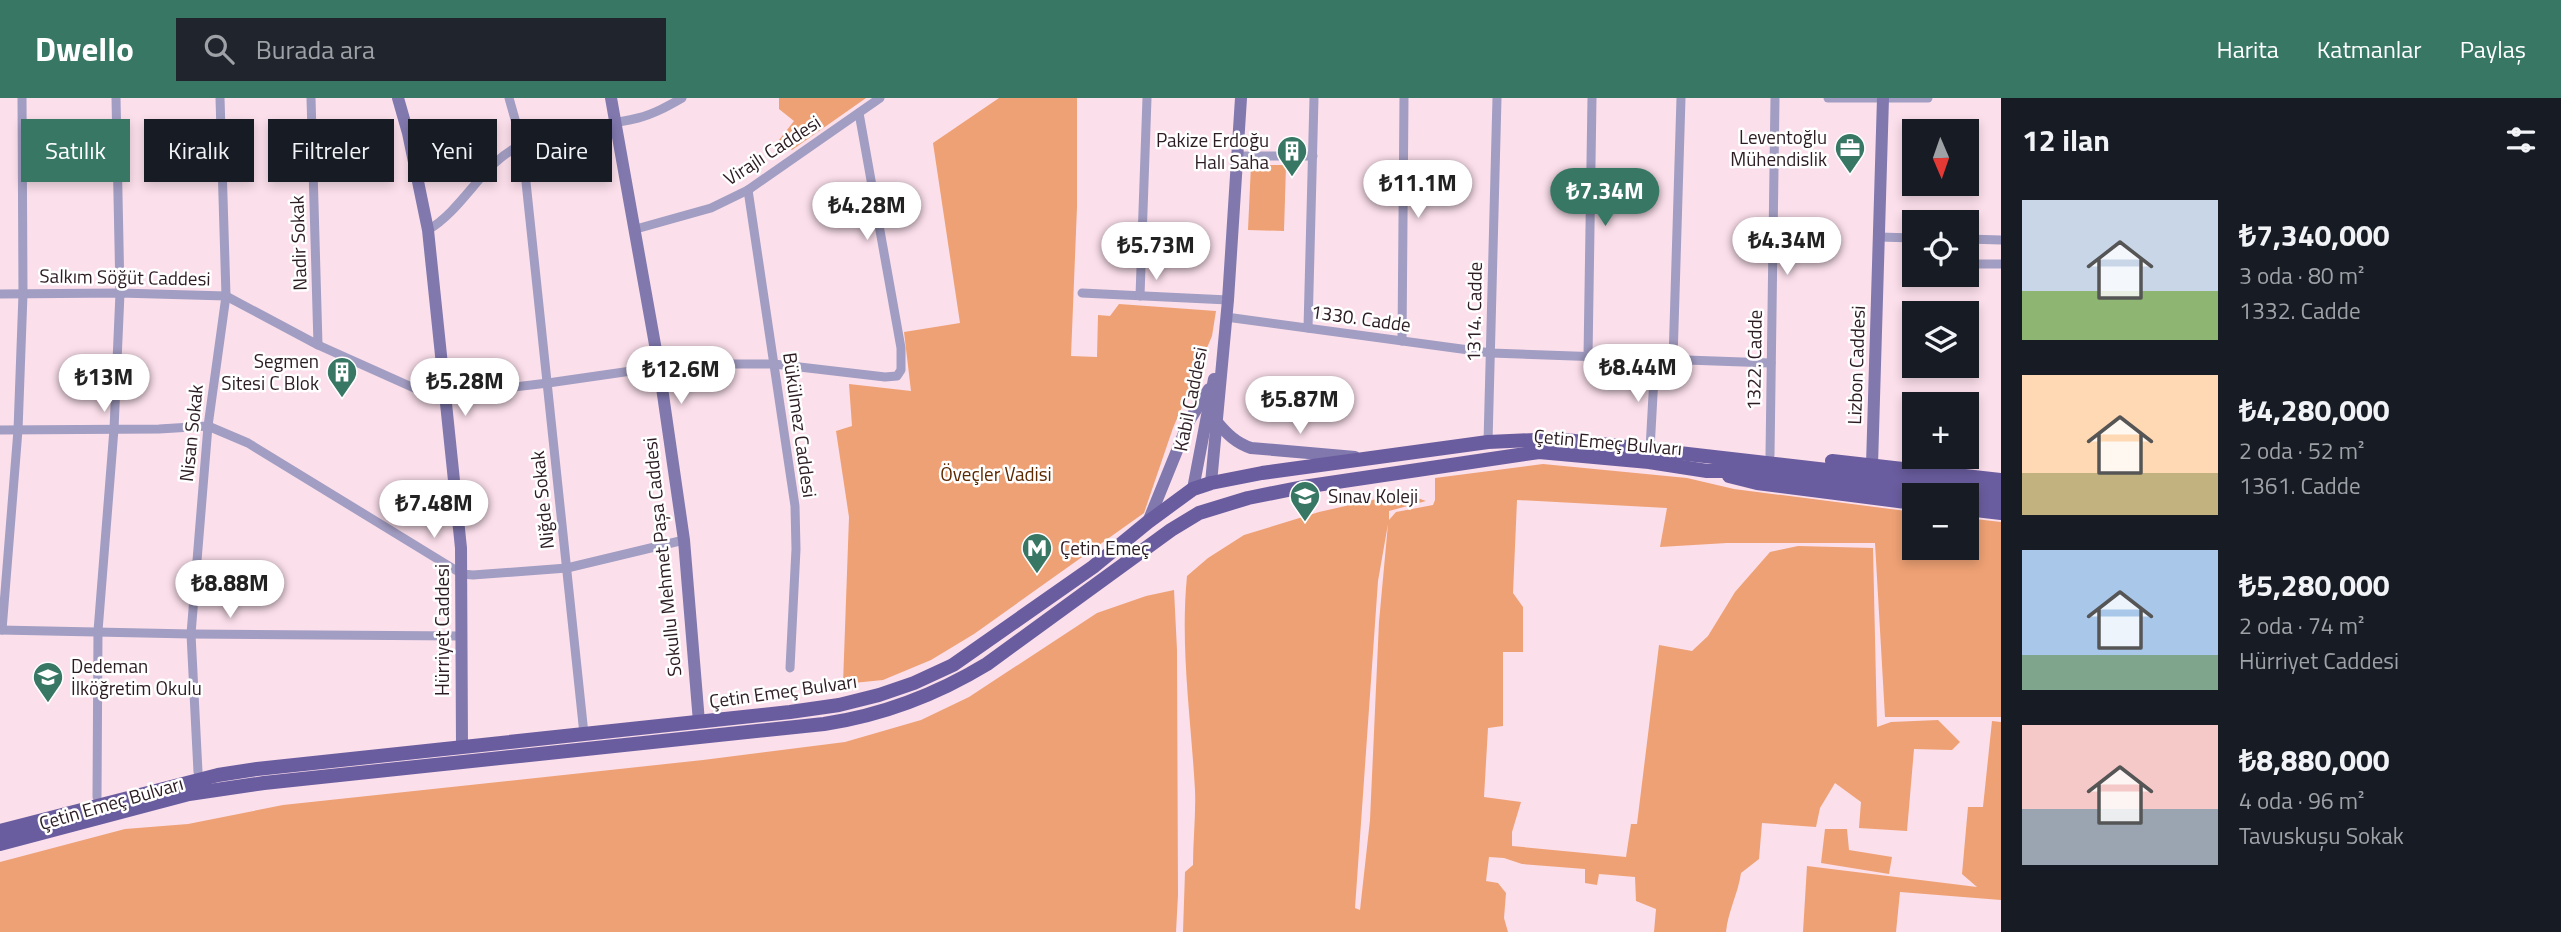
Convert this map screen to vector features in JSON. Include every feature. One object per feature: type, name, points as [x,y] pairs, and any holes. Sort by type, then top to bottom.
[{"type":"main road","name":"Hürriyet Caddesi","points":[[398,98],[428,230],[446,395],[461,548],[462,746]]},
{"type":"main road","name":"Sokullu Mehmet Paşa Caddesi","points":[[611,98],[659,366],[684,540],[699,722]]},
{"type":"main road","name":"Kabil Caddesi","points":[[1210,483],[1228,300],[1241,98]]},
{"type":"main road","name":"Lizbon Caddesi","points":[[1872,465],[1883,99]]},
{"type":"main road","name":"Kabil Caddesi","points":[[1193,489],[1226,317]]},
{"type":"main road","points":[[1148,522],[1193,413],[1213,383]]},
{"type":"main road","points":[[1217,422],[1229,436],[1251,448],[1377,458]]},
{"type":"main road","name":"Çetin Emeç Bulvarı","points":[[0,831],[218,775],[839,705],[914,683],[953,665],[1093,567],[1193,489],[1210,483],[1488,442],[1556,439],[1650,449],[1707,464],[1748,471],[1902,490]]},
{"type":"main road","name":"Çetin Emeç Bulvarı","points":[[0,844],[189,794],[855,720],[926,697],[987,664],[1171,530],[1199,513],[1218,506],[1303,487],[1526,453],[1564,453],[2001,490]]},
{"type":"main road","name":"Çetin Emeç Bulvarı","points":[[1707,464],[1770,455],[2001,480]]},
{"type":"main road","name":"Çetin Emeç Bulvarı","points":[[1707,464],[1757,483],[1902,501]]},
{"type":"main road","points":[[1210,483],[1218,506]]},
{"type":"main road","points":[[1193,489],[1199,513]]},
{"type":"main road","points":[[1979,499],[2001,502]]},
{"type":"main road","points":[[1979,510],[2001,513]]},
{"type":"main road","points":[[699,722],[700,737]]},
{"type":"main road","name":"Çetin Emeç Bulvarı","points":[[0,821],[198,772],[218,775]]},
{"type":"main road","name":"Çetin Emeç Bulvarı","points":[[0,853],[231,788]]},
{"type":"street","points":[[22,98],[23,294],[18,430],[1,630],[460,636]]},
{"type":"street","points":[[97,797],[98,631],[114,429],[120,293],[117,98]]},
{"type":"street","name":"Nisan Sokak","points":[[198,772],[191,634],[208,426],[226,296],[220,98]]},
{"type":"street","name":"Nadir Sokak","points":[[311,98],[318,345]]},
{"type":"street","name":"Niğde Sokak","points":[[509,98],[515,119]]},
{"type":"street","points":[[612,123],[657,111],[682,98]]},
{"type":"street","name":"Virajlı Caddesi","points":[[636,229],[711,208],[748,190],[880,98]]},
{"type":"street","points":[[1140,296],[1147,98]]},
{"type":"street","points":[[1308,328],[1314,98]]},
{"type":"street","points":[[1402,341],[1404,98]]},
{"type":"street","name":"1314. Cadde","points":[[1488,442],[1497,98]]},
{"type":"street","points":[[1588,357],[1592,98]]},
{"type":"street","points":[[1673,360],[1681,98]]},
{"type":"street","name":"1322. Cadde","points":[[1770,455],[1775,98]]},
{"type":"street","points":[[1828,98],[1928,98]]},
{"type":"street","name":"Salkım Söğüt Caddesi","points":[[0,294],[226,296],[318,345],[414,388],[446,395],[659,366],[774,364],[885,377],[897,376],[901,370],[901,348],[859,113]]},
{"type":"street","points":[[428,230],[441,222],[498,160],[511,151]]},
{"type":"street","points":[[1239,156],[1313,156]]},
{"type":"street","name":"Niğde Sokak","points":[[526,182],[584,734]]},
{"type":"street","name":"Bükülmez Caddesi","points":[[748,190],[796,521],[790,668]]},
{"type":"street","points":[[1879,237],[1902,238]]},
{"type":"street","points":[[1979,239],[2001,240]]},
{"type":"street","points":[[1979,264],[2001,264]]},
{"type":"street","points":[[1082,293],[1228,300]]},
{"type":"street","name":"1330. Cadde","points":[[1226,317],[1491,353],[1771,363]]},
{"type":"street","points":[[1650,449],[1655,359]]},
{"type":"street","points":[[0,430],[208,426],[248,443],[462,574],[566,568],[684,540]]},
{"type":"green space","points":[[779,98],[866,98],[792,150],[779,140],[794,121],[779,109]]},
{"type":"green space","name":"Öveçler Vadisi","points":[[999,98],[1077,98],[1077,207],[1071,356],[1097,357],[1098,315],[1110,316],[1119,304],[1216,311],[1212,336],[1173,428],[1144,513],[974,634],[931,660],[883,680],[843,684],[849,517],[836,431],[852,426],[849,384],[911,391],[904,332],[960,323],[933,143]]},
{"type":"green space","points":[[1251,165],[1286,165],[1284,231],[1248,230]]},
{"type":"green space","points":[[1543,464],[1687,478],[1734,489],[1902,510],[1902,560],[1979,560],[1979,519],[2001,522],[2001,717],[1885,717],[1875,543],[1727,543],[1660,547],[1667,508],[1517,500],[1513,593],[1523,607],[1523,652],[1503,652],[1503,726],[1488,728],[1484,797],[1521,802],[1512,832],[1512,846],[1626,857],[1631,824],[1637,824],[1659,645],[1692,651],[1708,636],[1735,592],[1770,552],[1798,546],[1873,548],[1877,727],[1891,722],[1938,720],[1960,742],[1952,750],[1914,749],[1907,831],[1859,828],[1861,802],[1835,783],[1820,808],[1816,827],[1762,823],[1759,859],[1741,873],[1726,932],[1654,932],[1656,909],[1636,901],[1635,877],[1599,874],[1597,885],[1585,883],[1585,869],[1522,864],[1504,858],[1489,857],[1486,881],[1498,883],[1506,893],[1504,918],[1508,932],[1183,932],[1185,872],[1193,865],[1195,809],[1185,656],[1187,576],[1208,558],[1244,535],[1319,512],[1403,493],[1426,501],[1389,511],[1389,520],[1396,512],[1433,505],[1435,478]],"holes":[[[1388,524],[1379,622],[1370,820],[1360,910],[1355,908],[1378,581]]]},
{"type":"green space","points":[[1174,590],[1177,650],[1176,932],[0,932],[0,862],[125,829],[188,824],[283,805],[845,742],[921,720],[969,697],[1097,613],[1146,596]]},
{"type":"green space","points":[[1992,721],[2001,722],[2001,900],[1900,892],[1896,932],[1803,932],[1807,866],[1977,887],[1962,874],[1968,807],[1983,807]]},
{"type":"green space","points":[[1825,829],[1847,829],[1849,850],[1892,857],[1889,874],[1821,863]]},
{"type":"place","name":"Leventoğlu Mühendislik","points":[[1850,175]]},
{"type":"place","name":"Pakize Erdoğu Halı Saha","points":[[1292,178]]},
{"type":"place","name":"Segmen Sitesi C Blok","points":[[342,399]]},
{"type":"place","name":"Sınav Koleji","points":[[1305,523]]},
{"type":"place","name":"Çetin Emeç","points":[[1037,575]]},
{"type":"place","name":"Dedeman İlköğretim Okulu","points":[[48,704]]}]
